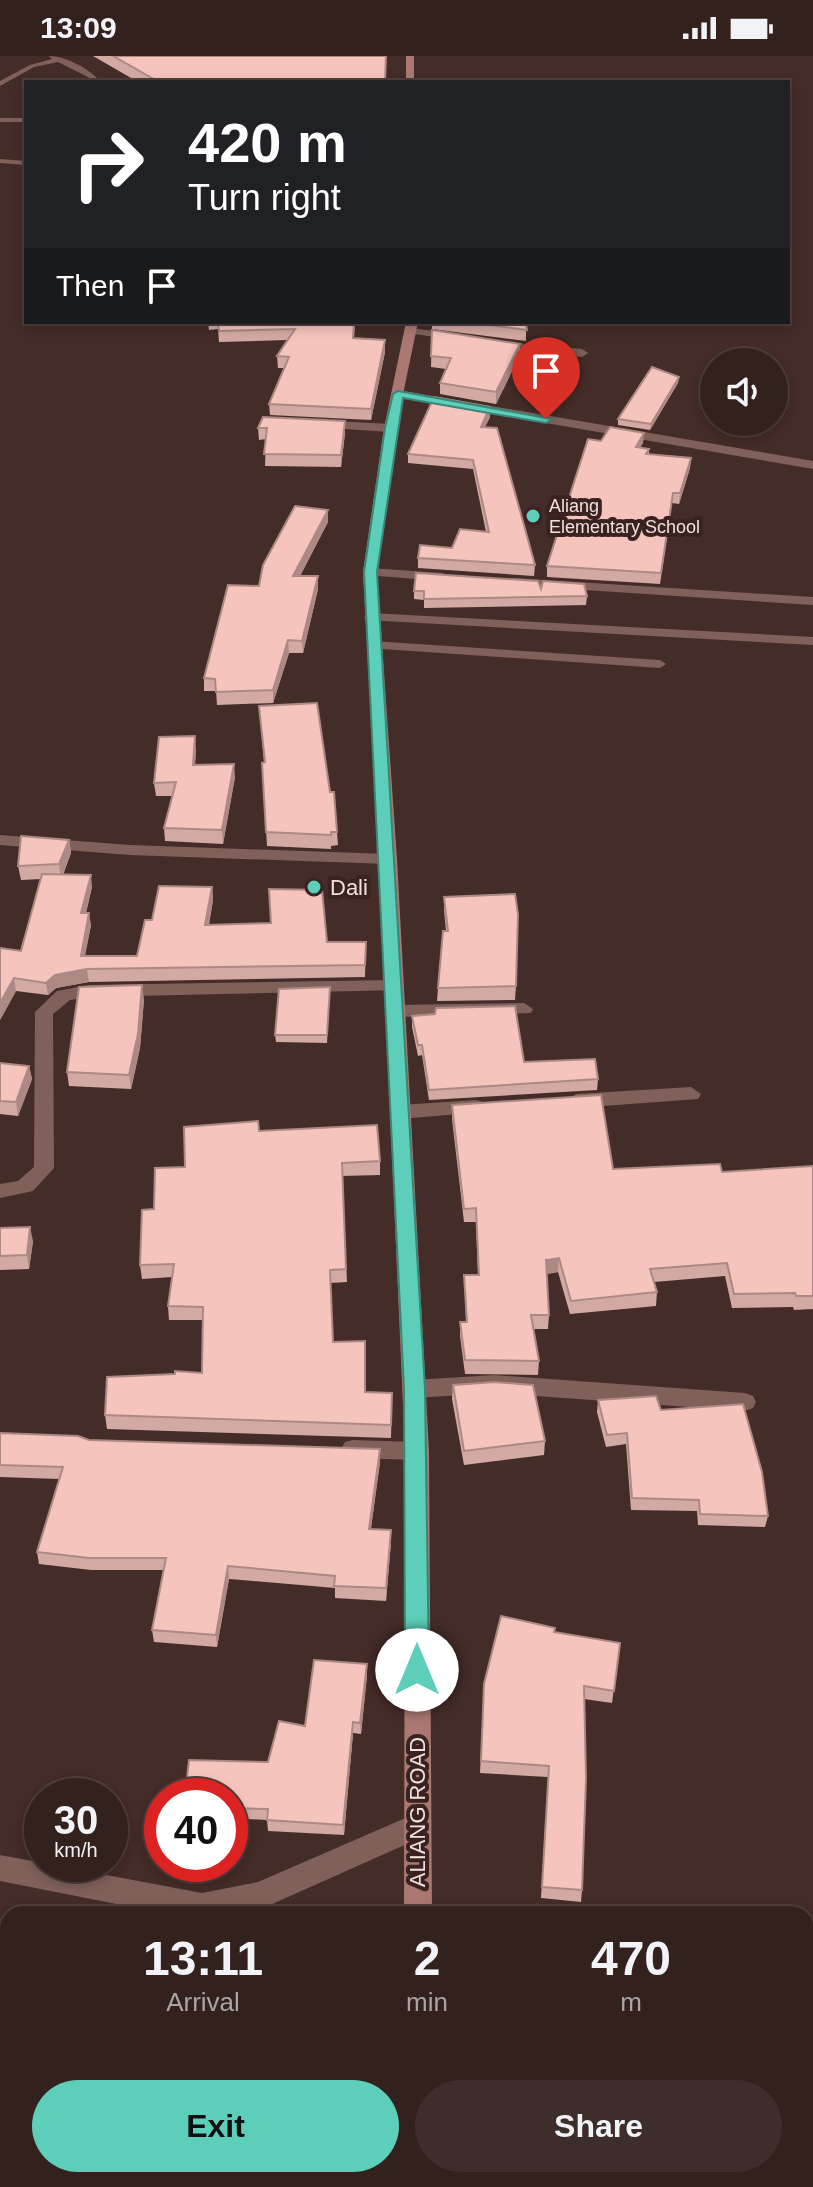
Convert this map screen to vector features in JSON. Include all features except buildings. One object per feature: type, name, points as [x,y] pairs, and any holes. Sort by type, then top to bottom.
[{"type":"street","points":[[410,56],[410,80]]},
{"type":"street","points":[[411,327],[468,339]]},
{"type":"street","name":"ALIANG ROAD","points":[[411,327],[390,428],[370,572],[372,645],[395,986],[417,1451],[418,1906]]},
{"type":"street","points":[[482,343],[582,353]]},
{"type":"street","points":[[398,394],[813,465]]},
{"type":"street","points":[[304,424],[390,428]]},
{"type":"street","points":[[370,572],[465,579]]},
{"type":"street","points":[[497,581],[813,601]]},
{"type":"street","points":[[371,617],[813,641]]},
{"type":"street","points":[[0,840],[130,850],[388,859]]},
{"type":"street","points":[[0,1191],[14,1191],[34,1183],[44,1168],[44,1012],[64,995],[89,991],[395,986]]},
{"type":"street","points":[[396,1011],[524,1009]]},
{"type":"street","points":[[553,1102],[691,1094]]},
{"type":"street","points":[[400,1112],[492,1106]]},
{"type":"street","points":[[414,1389],[494,1384],[745,1402]]},
{"type":"street","points":[[324,1448],[417,1451]]},
{"type":"street","points":[[207,1906],[260,1895],[417,1826]]},
{"type":"street","points":[[0,1868],[197,1906]]},
{"type":"lane","points":[[0,84],[32,66],[56,58],[95,80]]},
{"type":"lane","points":[[0,120],[24,120]]},
{"type":"lane","points":[[0,161],[24,163]]},
{"type":"lane","points":[[372,645],[660,664]]},
{"type":"place","name":"Aliang Elementary School","points":[[533,516]]},
{"type":"place","name":"Dali","points":[[314,887]]},
{"type":"route","points":[[417,1670],[417,1451],[404,1229],[395,986],[370,572],[390,428],[398,394],[546,419]]}]
